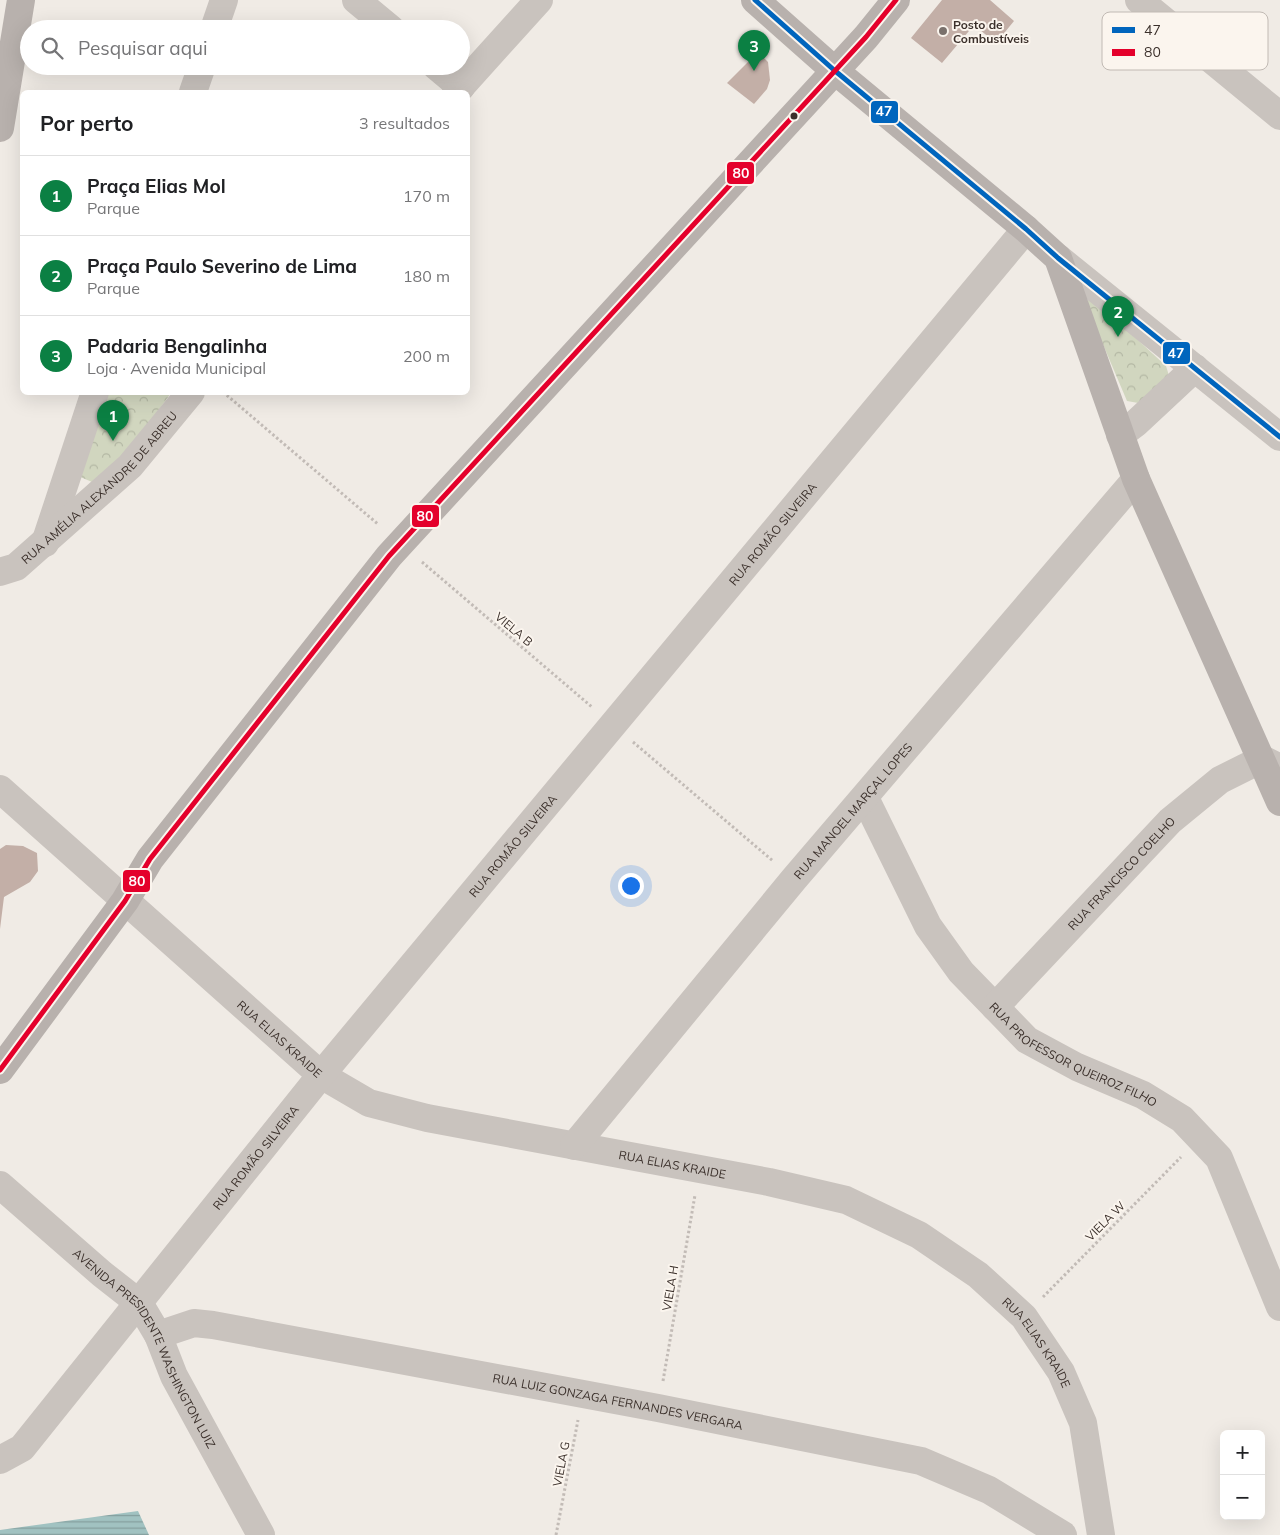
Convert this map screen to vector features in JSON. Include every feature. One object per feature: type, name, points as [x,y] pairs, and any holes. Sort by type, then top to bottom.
[{"type":"main road","points":[[0,128],[20,0]]},
{"type":"main road","points":[[755,0],[834,70],[1026,229],[1058,258],[1136,479],[1271,764],[1280,802]]},
{"type":"main road","points":[[0,1070],[125,901],[150,859],[400,544],[866,37],[896,0]]},
{"type":"street","points":[[217,20],[224,0]]},
{"type":"street","points":[[356,0],[380,20]]},
{"type":"street","points":[[445,75],[459,90],[539,0]]},
{"type":"street","points":[[1139,0],[1154,12]]},
{"type":"street","points":[[1224,70],[1280,116]]},
{"type":"street","points":[[194,90],[199,75]]},
{"type":"street","name":"RUA ROMÃO SILVEIRA","points":[[0,1460],[22,1448],[321,1075],[1026,229]]},
{"type":"street","points":[[1058,258],[1280,437]]},
{"type":"street","points":[[1120,435],[1136,423],[1195,368]]},
{"type":"street","points":[[45,544],[94,395]]},
{"type":"street","name":"RUA AMÉLIA ALEXANDRE DE ABREU","points":[[0,572],[16,567],[45,544],[130,466],[189,395]]},
{"type":"street","points":[[70,466],[69,482],[80,490],[92,494],[105,489]]},
{"type":"street","name":"RUA MANOEL MARÇAL LOPES","points":[[574,1146],[794,879],[1136,479]]},
{"type":"street","name":"RUA FRANCISCO COELHO","points":[[995,1007],[1170,821],[1220,780],[1271,764]]},
{"type":"street","name":"RUA ELIAS KRAIDE","points":[[0,789],[321,1075],[369,1103],[427,1118],[768,1182],[846,1200],[919,1235],[978,1275],[1024,1317],[1061,1372],[1083,1423],[1101,1535]]},
{"type":"street","name":"RUA PROFESSOR QUEIROZ FILHO","points":[[865,798],[928,926],[961,972],[1027,1040],[1077,1067],[1143,1095],[1182,1119],[1219,1158],[1280,1307]]},
{"type":"street","name":"AVENIDA PRESIDENTE WASHINGTON LUIZ","points":[[0,1185],[102,1274],[139,1303],[158,1335],[174,1376],[261,1535]]},
{"type":"street","name":"RUA LUIZ GONZAGA FERNANDES VERGARA","points":[[158,1335],[194,1323],[213,1325],[583,1396],[658,1408],[921,1461],[988,1490],[1063,1535]]},
{"type":"path","name":"VIELA B","points":[[226,395],[794,879]]},
{"type":"path","name":"VIELA W","points":[[1024,1317],[1200,1138]]},
{"type":"path","name":"VIELA H","points":[[658,1408],[699,1170]]},
{"type":"path","name":"VIELA G","points":[[556,1535],[583,1396]]},
{"type":"green space","points":[[1088,299],[1099,304],[1166,366],[1170,379],[1144,404],[1127,401],[1088,309]]},
{"type":"green space","points":[[104,395],[170,395],[132,447],[99,485],[78,476]]},
{"type":"water","points":[[138,1511],[149,1535],[0,1535],[0,1530]]},
{"type":"building","name":"Posto de Combustíveis","points":[[942,0],[990,0],[1014,21],[996,43],[974,25],[942,63],[911,38]]},
{"type":"building","points":[[758,52],[768,62],[770,80],[767,89],[754,104],[727,83]]},
{"type":"building","points":[[6,845],[23,846],[37,853],[38,871],[30,882],[4,897],[0,929],[0,849]]},
{"type":"transit line","name":"47","points":[[755,0],[834,70],[1026,229],[1058,258],[1280,437]]},
{"type":"transit line","name":"80","points":[[0,1070],[125,901],[150,859],[389,556],[866,37],[896,0]]},
{"type":"place","name":"Posto de Combustíveis","points":[[943,31]]},
{"type":"place","name":"Padaria Bengalinha","points":[[754,71]]},
{"type":"place","name":"Praça Paulo Severino de Lima","points":[[1118,337]]},
{"type":"place","name":"Praça Elias Mol","points":[[113,441]]}]
